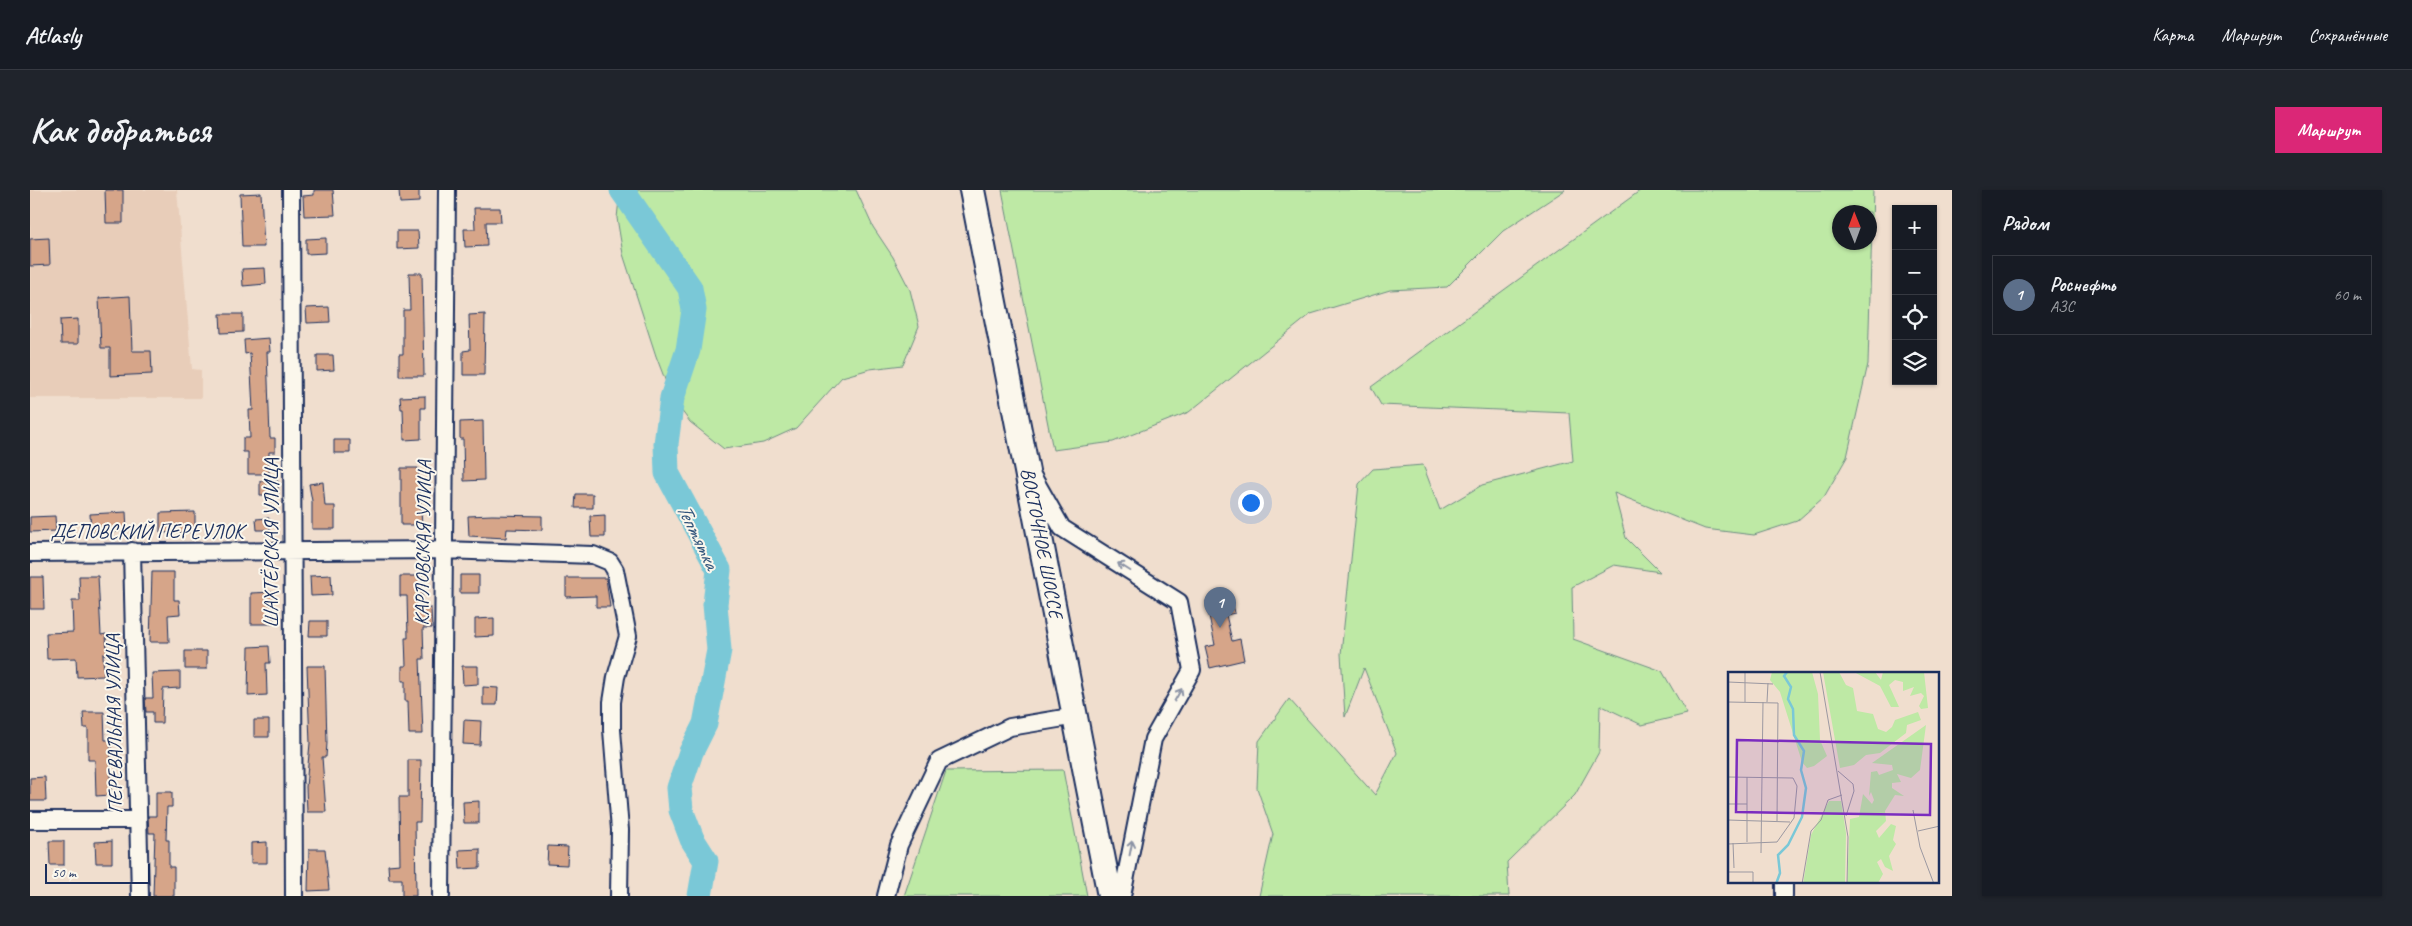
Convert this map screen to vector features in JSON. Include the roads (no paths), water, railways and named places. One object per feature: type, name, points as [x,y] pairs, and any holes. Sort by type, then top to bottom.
[{"type":"highway","name":"ВОСТОЧНОЕ ШОССЕ","points":[[972,190],[1110,896]]},
{"type":"street","name":"ШАХТЁРСКАЯ УЛИЦА","points":[[291,190],[294,896]]},
{"type":"street","name":"КАРЛОВСКАЯ УЛИЦА","points":[[441,896],[447,190]]},
{"type":"street","points":[[1027,466],[1062,528],[1179,602],[1192,670],[1153,739],[1122,896]]},
{"type":"street","name":"ДЕПОВСКИЙ ПЕРЕУЛОК","points":[[30,553],[444,550],[593,555],[610,562],[615,570],[628,636],[616,677],[612,702],[612,730],[620,830],[619,896]]},
{"type":"street","name":"ПЕРЕВАЛЬНАЯ УЛИЦА","points":[[132,551],[140,896]]},
{"type":"street","points":[[886,896],[899,845],[939,761],[1010,727],[1076,716]]},
{"type":"street","points":[[30,820],[138,820]]},
{"type":"waterway","name":"Тептятка","points":[[622,190],[690,288],[694,310],[688,350],[672,398],[666,444],[667,473],[719,570],[715,604],[719,650],[705,724],[691,752],[679,788],[681,810],[692,839],[706,861],[700,896]]},
{"type":"place","name":"Роснефть","points":[[1220,628]]}]
